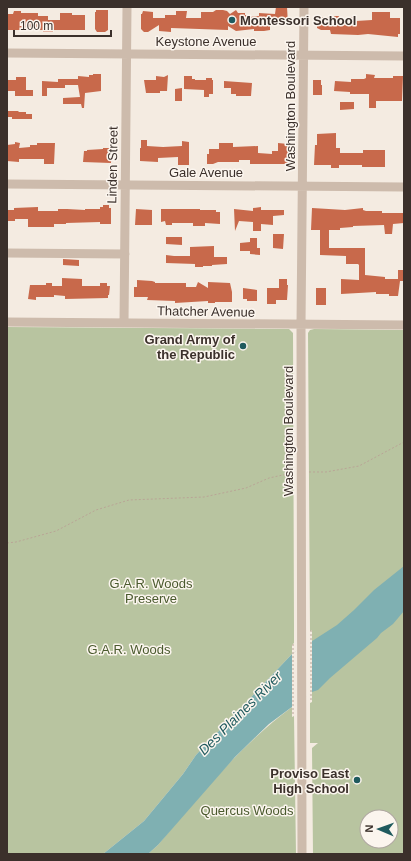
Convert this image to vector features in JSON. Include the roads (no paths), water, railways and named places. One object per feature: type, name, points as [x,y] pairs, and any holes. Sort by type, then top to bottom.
[{"type":"street","name":"Linden Street","points":[[124,323],[127,7]]},
{"type":"street","name":"Washington Boulevard","points":[[302,854],[307,702],[297,645],[304,7]]},
{"type":"street","name":"Keystone Avenue","points":[[7,53],[404,56]]},
{"type":"street","name":"Gale Avenue","points":[[7,184],[404,187]]},
{"type":"street","points":[[7,253],[125,254]]},
{"type":"street","name":"Thatcher Avenue","points":[[7,322],[404,325]]},
{"type":"water","name":"Des Plaines River","points":[[404,566],[404,611],[393,624],[318,690],[312,692],[269,724],[235,757],[158,845],[148,854],[103,854],[144,821],[183,774],[196,755],[292,654],[337,625],[374,590]]},
{"type":"place","name":"Montessori School","points":[[232,20]]},
{"type":"place","name":"Grand Army of the Republic","points":[[243,346]]},
{"type":"place","name":"Proviso East High School","points":[[357,780]]},
{"type":"park label","name":"G.A.R. Woods Preserve","points":[[151,590]]},
{"type":"park label","name":"G.A.R. Woods","points":[[129,649]]},
{"type":"park label","name":"Quercus Woods","points":[[247,810]]}]
